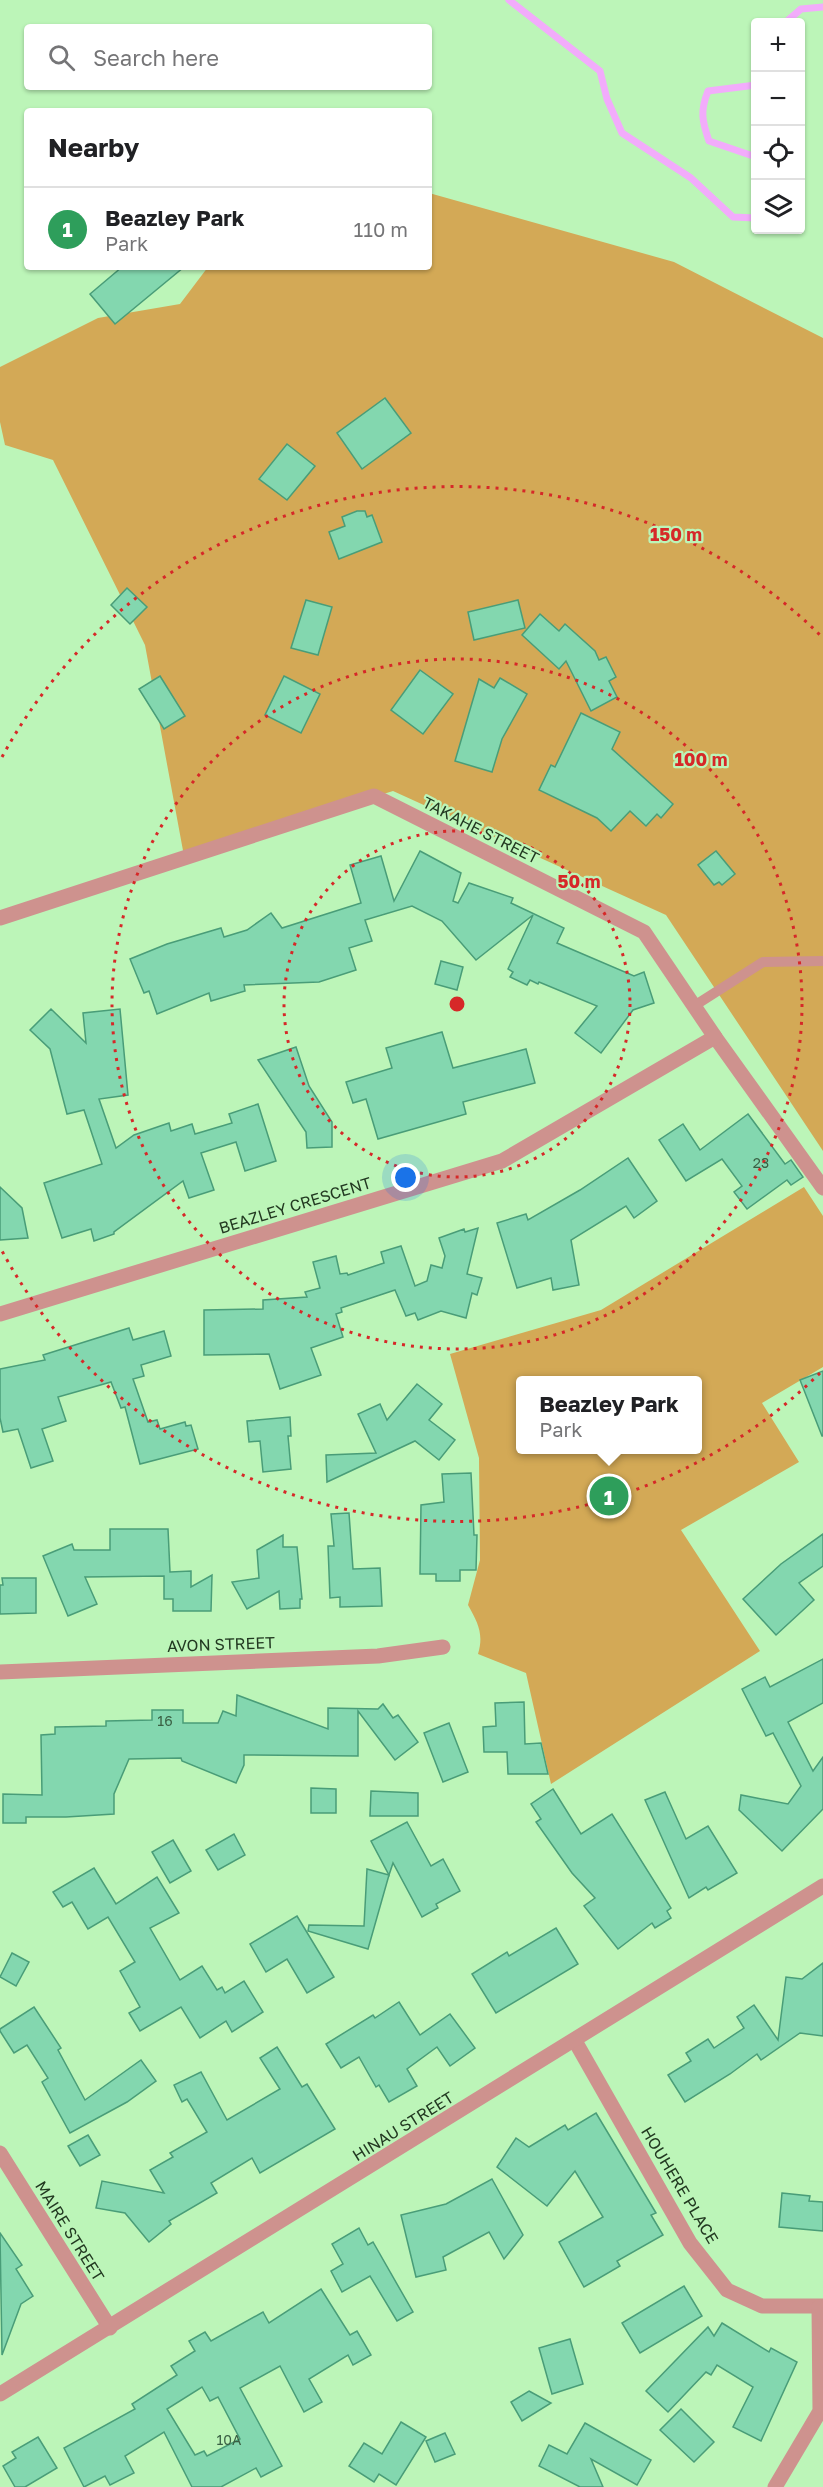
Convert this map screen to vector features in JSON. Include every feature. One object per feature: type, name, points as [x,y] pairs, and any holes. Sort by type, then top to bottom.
[{"type":"street","name":"TAKAHE STREET","points":[[0,918],[374,796],[644,932],[715,1037],[823,1188]]},
{"type":"street","name":"BEAZLEY CRESCENT","points":[[0,1314],[502,1161],[715,1037]]},
{"type":"street","name":"AVON STREET","points":[[0,1672],[378,1656],[443,1647]]},
{"type":"street","name":"HINAU STREET","points":[[0,2394],[823,1886]]},
{"type":"street","name":"HOUHERE PLACE","points":[[575,2041],[690,2243],[728,2290],[762,2306],[821,2307]]},
{"type":"street","name":"MAIRE STREET","points":[[0,2153],[110,2328]]},
{"type":"street","points":[[775,2487],[820,2411],[821,2307]]},
{"type":"lane","points":[[694,1006],[763,962],[823,962]]},
{"type":"shaded area","points":[[432,194],[674,262],[823,338],[823,1151],[666,915],[393,791],[184,856],[145,645],[53,460],[5,445],[0,422],[0,367],[98,318],[180,304],[206,270],[432,270]]},
{"type":"shaded area","points":[[804,1187],[823,1216],[823,1367],[762,1403],[799,1462],[681,1530],[760,1651],[551,1784],[526,1673],[478,1654],[479,1629],[468,1605],[480,1560],[479,1458],[450,1354],[601,1310]]},
{"type":"building","points":[[118,270],[180,270],[115,324],[90,294]]},
{"type":"building","points":[[385,398],[411,433],[362,469],[337,433]]},
{"type":"building","points":[[287,444],[315,466],[287,500],[259,479]]},
{"type":"building","points":[[357,511],[365,511],[367,517],[372,515],[382,542],[339,559],[329,532],[345,526],[342,517]]},
{"type":"building","points":[[127,588],[147,607],[130,624],[111,605]]},
{"type":"building","points":[[306,600],[332,607],[318,655],[291,648]]},
{"type":"building","points":[[518,600],[525,628],[474,640],[468,612]]},
{"type":"building","points":[[540,614],[559,631],[565,624],[595,651],[599,660],[606,657],[616,677],[609,681],[617,697],[591,711],[566,661],[559,669],[522,635]]},
{"type":"building","points":[[420,670],[453,694],[423,734],[391,710]]},
{"type":"building","points":[[160,676],[185,716],[164,729],[139,689]]},
{"type":"building","points":[[284,676],[320,694],[301,733],[265,715]]},
{"type":"building","points":[[500,678],[527,694],[502,739],[492,772],[455,761],[479,679],[494,688]]},
{"type":"building","points":[[581,713],[620,732],[612,749],[673,804],[661,818],[657,814],[646,826],[630,811],[611,831],[597,818],[539,790],[551,765],[555,767]]},
{"type":"building","points":[[420,851],[461,873],[453,901],[458,903],[469,883],[513,898],[511,903],[564,928],[557,943],[634,976],[644,972],[654,1003],[633,1010],[601,1053],[575,1033],[597,1006],[539,982],[538,984],[530,980],[527,985],[510,977],[513,972],[508,969],[533,915],[476,960],[442,921],[412,906],[365,920],[372,941],[349,948],[356,970],[319,982],[244,985],[245,991],[211,1001],[209,993],[157,1014],[149,991],[144,993],[130,959],[167,944],[221,928],[224,937],[247,930],[271,913],[282,928],[361,903],[350,865],[381,856],[394,901]]},
{"type":"building","points":[[716,851],[735,874],[722,885],[719,882],[714,885],[698,865]]},
{"type":"building","points":[[441,961],[463,967],[457,990],[435,984]]},
{"type":"building","points":[[51,1009],[86,1043],[83,1013],[120,1009],[128,1095],[99,1099],[116,1148],[134,1135],[169,1123],[171,1131],[192,1124],[195,1134],[232,1123],[229,1114],[258,1104],[276,1161],[245,1171],[236,1142],[201,1153],[214,1190],[189,1198],[183,1181],[114,1234],[94,1241],[91,1229],[62,1238],[44,1183],[102,1164],[84,1110],[67,1114],[50,1049],[30,1030]]},
{"type":"building","points":[[442,1032],[453,1068],[526,1049],[535,1083],[463,1102],[466,1114],[378,1139],[366,1099],[353,1103],[346,1082],[392,1068],[386,1048]]},
{"type":"building","points":[[296,1047],[309,1086],[332,1122],[332,1147],[307,1148],[306,1132],[258,1060]]},
{"type":"building","points":[[748,1114],[785,1164],[791,1160],[803,1177],[791,1185],[787,1180],[747,1209],[734,1192],[742,1186],[722,1159],[686,1181],[659,1140],[683,1124],[700,1150]]},
{"type":"building","points":[[628,1158],[657,1201],[634,1218],[626,1206],[571,1240],[579,1285],[553,1290],[551,1278],[517,1288],[497,1223],[526,1214],[528,1220],[580,1190]]},
{"type":"building","points":[[0,1187],[22,1208],[28,1238],[0,1240]]},
{"type":"building","points":[[478,1228],[467,1274],[482,1278],[477,1295],[472,1293],[466,1318],[441,1311],[418,1320],[415,1313],[406,1316],[395,1290],[341,1308],[342,1312],[336,1314],[343,1337],[311,1348],[321,1375],[280,1389],[269,1354],[204,1355],[204,1310],[263,1309],[263,1300],[307,1297],[305,1292],[320,1288],[313,1262],[336,1256],[340,1274],[347,1273],[348,1275],[384,1263],[381,1252],[401,1246],[415,1286],[427,1281],[431,1265],[442,1268],[445,1256],[439,1238],[464,1229],[465,1232]]},
{"type":"building","points":[[129,1328],[133,1340],[164,1331],[171,1356],[141,1365],[144,1376],[133,1379],[148,1422],[157,1420],[160,1429],[185,1422],[186,1426],[191,1425],[198,1449],[140,1464],[125,1407],[121,1408],[111,1382],[58,1397],[66,1421],[42,1429],[53,1461],[31,1468],[18,1429],[3,1432],[0,1418],[0,1369],[45,1360],[43,1355]]},
{"type":"building","points":[[823,1371],[823,1436],[822,1436],[800,1380]]},
{"type":"building","points":[[417,1384],[442,1404],[429,1420],[455,1440],[439,1460],[415,1441],[327,1482],[326,1455],[376,1453],[358,1414],[380,1404],[387,1420]]},
{"type":"building","points":[[290,1417],[291,1436],[288,1436],[291,1469],[263,1472],[260,1441],[249,1442],[247,1421]]},
{"type":"building","points":[[471,1473],[474,1535],[477,1535],[476,1570],[460,1570],[460,1581],[436,1581],[436,1574],[420,1574],[421,1505],[444,1502],[442,1474]]},
{"type":"building","points":[[349,1513],[353,1569],[380,1568],[382,1606],[340,1607],[340,1597],[330,1598],[328,1546],[334,1546],[331,1514]]},
{"type":"building","points":[[110,1529],[168,1529],[170,1572],[191,1571],[191,1587],[212,1575],[211,1611],[173,1611],[173,1599],[164,1599],[164,1576],[85,1577],[97,1604],[68,1616],[43,1556],[72,1544],[74,1550],[110,1550]]},
{"type":"building","points":[[823,1534],[823,1566],[799,1583],[814,1600],[776,1635],[743,1599],[781,1564]]},
{"type":"building","points":[[283,1535],[283,1547],[297,1547],[302,1599],[300,1599],[300,1608],[280,1609],[279,1591],[247,1609],[232,1582],[259,1578],[257,1550]]},
{"type":"building","points":[[2,1578],[36,1578],[36,1613],[0,1614]]},
{"type":"building","points":[[823,1659],[823,1703],[788,1722],[813,1771],[823,1757],[823,1809],[782,1851],[739,1810],[741,1795],[788,1804],[801,1786],[773,1733],[766,1736],[742,1689],[765,1677],[770,1687]]},
{"type":"building","points":[[237,1695],[328,1729],[328,1708],[378,1709],[383,1704],[393,1718],[398,1715],[418,1742],[395,1760],[358,1711],[358,1756],[244,1755],[244,1765],[236,1783],[182,1761],[181,1758],[129,1759],[114,1794],[114,1814],[26,1817],[26,1823],[3,1823],[3,1794],[42,1795],[41,1735],[55,1734],[55,1727],[106,1726],[106,1721],[152,1720],[152,1710],[183,1710],[183,1723],[218,1723],[223,1711],[236,1716]]},
{"type":"building","points":[[524,1702],[525,1744],[541,1743],[548,1774],[508,1774],[507,1752],[484,1752],[483,1727],[496,1726],[495,1703]]},
{"type":"building","points":[[449,1723],[468,1772],[443,1782],[424,1733]]},
{"type":"building","points":[[311,1788],[336,1789],[336,1813],[311,1813]]},
{"type":"building","points":[[553,1789],[581,1834],[612,1814],[671,1908],[667,1911],[671,1918],[655,1928],[652,1923],[618,1949],[584,1906],[595,1898],[572,1873],[536,1822],[541,1819],[531,1804]]},
{"type":"building","points":[[371,1791],[418,1793],[418,1816],[370,1816]]},
{"type":"building","points":[[665,1792],[686,1839],[708,1826],[737,1873],[708,1890],[706,1887],[689,1898],[645,1800]]},
{"type":"building","points":[[407,1822],[431,1866],[443,1859],[460,1891],[436,1904],[438,1908],[422,1917],[393,1863],[389,1875],[371,1841]]},
{"type":"building","points":[[234,1834],[245,1855],[218,1870],[206,1850]]},
{"type":"building","points":[[173,1840],[191,1871],[170,1883],[152,1852]]},
{"type":"building","points":[[94,1868],[116,1904],[157,1877],[179,1913],[150,1928],[180,1980],[202,1966],[217,1990],[222,1987],[225,1993],[244,1981],[263,2012],[232,2032],[226,2021],[200,2038],[181,2007],[140,2031],[129,2013],[140,2007],[120,1971],[135,1962],[108,1917],[88,1929],[72,1902],[63,1907],[53,1892]]},
{"type":"building","points":[[367,1869],[389,1875],[368,1949],[308,1931],[309,1925],[364,1926]]},
{"type":"building","points":[[297,1916],[334,1977],[307,1993],[287,1959],[266,1972],[250,1944]]},
{"type":"building","points":[[556,1928],[578,1964],[496,2013],[472,1974],[507,1952],[509,1956]]},
{"type":"building","points":[[12,1953],[29,1962],[16,1986],[0,1977]]},
{"type":"building","points":[[823,1963],[823,2036],[800,2033],[761,2060],[757,2054],[685,2102],[668,2075],[691,2061],[686,2053],[708,2039],[714,2048],[744,2028],[737,2017],[754,2005],[778,2040],[786,1977],[802,1979]]},
{"type":"building","points":[[399,2002],[420,2035],[450,2014],[475,2048],[450,2066],[437,2047],[407,2069],[417,2086],[389,2102],[379,2085],[376,2087],[359,2057],[341,2068],[326,2044],[373,2015],[375,2018]]},
{"type":"building","points":[[34,2007],[61,2048],[58,2050],[85,2100],[141,2060],[156,2081],[127,2102],[70,2133],[42,2082],[48,2078],[27,2045],[14,2053],[0,2031]]},
{"type":"building","points":[[277,2047],[302,2087],[307,2084],[335,2129],[260,2173],[252,2158],[211,2183],[217,2193],[169,2221],[171,2224],[149,2242],[125,2213],[96,2208],[102,2181],[164,2193],[150,2170],[173,2157],[170,2153],[207,2132],[187,2099],[182,2102],[174,2085],[201,2072],[227,2120],[280,2089],[260,2058]]},
{"type":"building","points":[[596,2113],[656,2213],[651,2215],[663,2235],[617,2261],[620,2266],[584,2287],[559,2242],[603,2217],[575,2171],[547,2206],[497,2167],[516,2138],[529,2147],[565,2125],[568,2130]]},
{"type":"building","points":[[88,2135],[100,2155],[80,2166],[68,2146]]},
{"type":"building","points":[[492,2179],[523,2235],[504,2259],[489,2232],[443,2257],[446,2270],[416,2277],[401,2215],[446,2204]]},
{"type":"building","points":[[782,2193],[810,2196],[809,2201],[823,2202],[823,2231],[779,2227]]},
{"type":"building","points":[[359,2228],[368,2245],[373,2242],[413,2312],[397,2321],[370,2276],[342,2292],[331,2271],[343,2264],[332,2244]]},
{"type":"building","points":[[0,2233],[22,2265],[16,2269],[33,2296],[21,2304],[2,2355]]},
{"type":"building","points":[[684,2286],[702,2316],[640,2353],[622,2323]]},
{"type":"building","points":[[321,2289],[350,2335],[357,2331],[371,2355],[353,2365],[348,2355],[309,2379],[322,2402],[304,2412],[280,2366],[240,2388],[282,2466],[261,2477],[256,2468],[221,2487],[192,2487],[164,2432],[125,2456],[134,2473],[110,2485],[105,2476],[84,2487],[64,2448],[135,2409],[132,2404],[177,2375],[171,2366],[195,2351],[189,2341],[205,2332],[211,2341],[263,2312],[269,2323]],"holes":[[[202,2387],[210,2401],[218,2397],[240,2439],[207,2456],[204,2451],[195,2455],[167,2409]]]},
{"type":"building","points":[[722,2323],[769,2352],[771,2348],[797,2362],[761,2441],[733,2427],[753,2387],[717,2365],[711,2375],[706,2372],[668,2412],[646,2391],[708,2327],[714,2336]]},
{"type":"building","points":[[570,2339],[583,2384],[552,2394],[539,2348]]},
{"type":"building","points":[[529,2391],[551,2403],[522,2421],[511,2402]]},
{"type":"building","points":[[681,2409],[714,2442],[694,2462],[660,2430]]},
{"type":"building","points":[[401,2422],[426,2437],[396,2485],[379,2474],[374,2482],[349,2466],[364,2443],[382,2454]]},
{"type":"building","points":[[585,2423],[651,2460],[637,2485],[591,2459],[603,2487],[580,2487],[539,2466],[549,2445],[567,2454]]},
{"type":"building","points":[[445,2433],[455,2454],[435,2462],[426,2441]]},
{"type":"building","points":[[38,2437],[57,2468],[25,2487],[15,2487],[3,2466],[16,2458],[12,2452]]},
{"type":"waterway","points":[[509,0],[600,71],[607,99],[622,133],[691,178],[733,217],[751,218]]},
{"type":"waterway","points":[[791,18],[801,9],[823,7]]},
{"type":"waterway","points":[[751,86],[708,91],[703,116],[709,141],[751,155]]},
{"type":"place","name":"Beazley Park","points":[[609,1496]]}]
